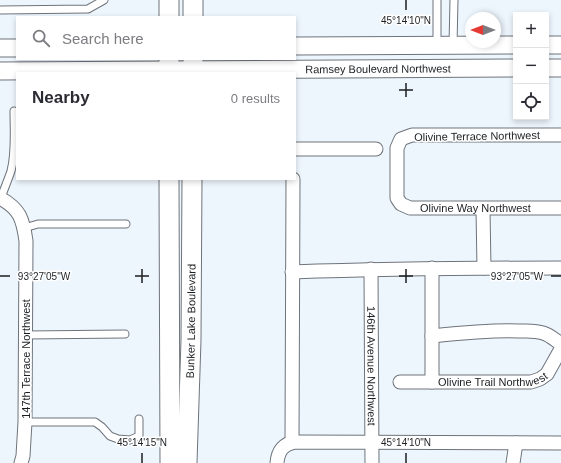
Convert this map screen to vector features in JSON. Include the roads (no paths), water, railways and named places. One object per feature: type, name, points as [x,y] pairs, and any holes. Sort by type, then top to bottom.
[{"type":"main road","points":[[169,0],[169,16]]},
{"type":"main road","points":[[193,0],[193,16]]},
{"type":"main road","name":"Bunker Lake Boulevard","points":[[169,180],[170,463]]},
{"type":"main road","name":"Bunker Lake Boulevard","points":[[187,463],[192,340],[192,180]]},
{"type":"street","name":"Ramsey Boulevard Northwest","points":[[296,46],[513,45]]},
{"type":"street","points":[[549,45],[561,45]]},
{"type":"street","points":[[0,48],[16,48]]},
{"type":"street","name":"Ramsey Boulevard Northwest","points":[[0,71],[169,67],[513,68]]},
{"type":"street","points":[[549,68],[561,68]]},
{"type":"street","name":"Olivine Terrace Northwest","points":[[397,170],[397,148],[401,139],[412,135],[561,135]]},
{"type":"street","points":[[296,149],[376,148]]},
{"type":"street","name":"Olivine Way Northwest","points":[[397,170],[397,198],[401,204],[410,208],[561,208]]},
{"type":"street","points":[[276,463],[278,455],[288,444],[293,180]]},
{"type":"street","name":"147th Terrace Northwest","points":[[0,198],[8,202],[16,209],[22,219],[26,241],[25,422],[22,463]]},
{"type":"street","points":[[483,209],[484,268]]},
{"type":"street","points":[[292,272],[432,268],[561,268]]},
{"type":"street","name":"Olivine Trail Northwest","points":[[432,268],[432,382]]},
{"type":"street","name":"146th Avenue Northwest","points":[[371,269],[372,463]]},
{"type":"street","points":[[432,336],[476,331],[533,331],[542,332],[561,344]]},
{"type":"street","name":"Olivine Trail Northwest","points":[[400,382],[531,382],[540,379],[547,374],[561,349]]},
{"type":"street","points":[[288,444],[373,442],[561,443]]},
{"type":"street","points":[[513,463],[516,443]]},
{"type":"lane","points":[[0,10],[88,9],[104,0]]},
{"type":"lane","points":[[437,0],[445,45]]},
{"type":"lane","points":[[445,45],[454,0]]},
{"type":"lane","points":[[0,198],[11,172],[14,142],[14,111]]},
{"type":"lane","points":[[24,228],[38,224],[126,224]]},
{"type":"lane","points":[[26,335],[125,334]]},
{"type":"lane","points":[[25,422],[95,422],[110,436],[118,439],[130,440],[139,436],[139,419]]}]
